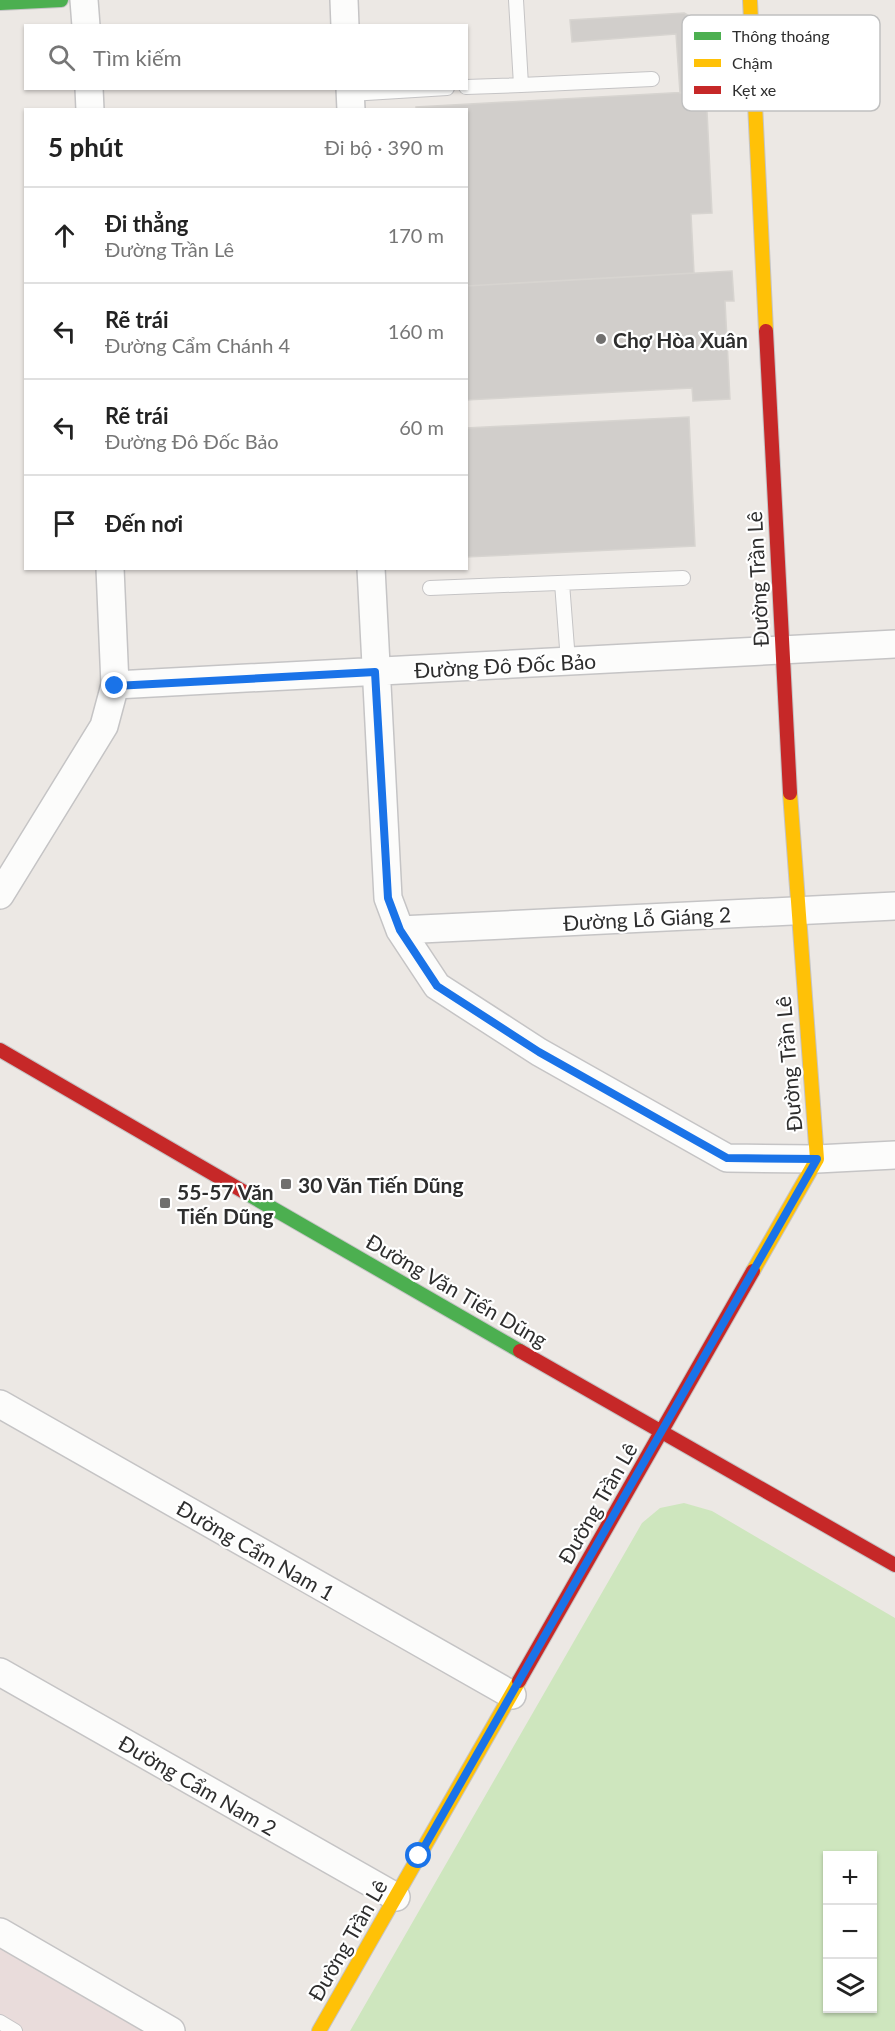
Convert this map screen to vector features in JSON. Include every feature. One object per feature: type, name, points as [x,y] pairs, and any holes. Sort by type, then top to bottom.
[{"type":"street","points":[[0,3],[62,0]]},
{"type":"street","points":[[84,0],[86,24]]},
{"type":"street","points":[[344,0],[345,24]]},
{"type":"street","name":"Đường Trần Lê","points":[[750,0],[751,15]]},
{"type":"street","points":[[89,90],[90,108]]},
{"type":"street","name":"Đường Trần Lê","points":[[319,2031],[817,1159],[797,911],[755,111]]},
{"type":"street","points":[[0,895],[104,726],[115,686],[110,570]]},
{"type":"street","points":[[371,570],[388,898],[400,930],[437,986],[539,1052],[727,1158],[817,1159],[895,1155]]},
{"type":"street","name":"Đường Đô Đốc Bảo","points":[[115,686],[895,644]]},
{"type":"street","name":"Đường Lỗ Giáng 2","points":[[400,930],[895,906]]},
{"type":"street","name":"Đường Văn Tiến Dũng","points":[[0,1050],[661,1433],[895,1565]]},
{"type":"street","name":"Đường Cẩm Nam 1","points":[[0,1404],[512,1695]]},
{"type":"street","name":"Đường Cẩm Nam 2","points":[[0,1672],[396,1897]]},
{"type":"street","points":[[0,1932],[171,2031]]},
{"type":"lane","points":[[516,0],[521,85]]},
{"type":"lane","points":[[468,87],[652,79]]},
{"type":"lane","points":[[350,97],[425,90]]},
{"type":"lane","points":[[430,588],[683,578]]},
{"type":"lane","points":[[562,583],[568,661]]},
{"type":"lane","points":[[0,2022],[15,2031]]},
{"type":"shaded area","points":[[0,1946],[149,2031],[0,2031]]},
{"type":"green space","points":[[684,1503],[712,1511],[895,1618],[895,2031],[350,2031],[642,1523],[660,1508]]},
{"type":"building","points":[[684,13],[688,15],[682,15],[682,93],[680,93],[676,34],[572,42],[570,20]]},
{"type":"building","points":[[682,92],[682,111],[707,111],[712,213],[691,214],[694,273],[468,286],[468,108],[416,107]]},
{"type":"building","points":[[732,271],[734,301],[725,301],[730,399],[693,401],[692,388],[468,400],[468,286]]},
{"type":"building","points":[[689,417],[695,546],[468,557],[468,428]]},
{"type":"traffic: fast","points":[[0,3],[61,0]]},
{"type":"traffic: fast","points":[[246,1193],[520,1351]]},
{"type":"traffic: slow","points":[[750,0],[751,15]]},
{"type":"traffic: slow","points":[[755,111],[766,331]]},
{"type":"traffic: slow","points":[[753,1271],[817,1159],[790,793]]},
{"type":"traffic: slow","points":[[319,2031],[519,1681]]},
{"type":"traffic: jam","points":[[766,331],[790,793]]},
{"type":"traffic: jam","points":[[0,1050],[246,1193]]},
{"type":"traffic: jam","points":[[519,1681],[753,1271]]},
{"type":"traffic: jam","points":[[520,1351],[895,1565]]},
{"type":"place","name":"Chợ Hòa Xuân","points":[[601,339]]},
{"type":"place","name":"30 Văn Tiến Dũng","points":[[286,1184]]},
{"type":"place","name":"55-57 Văn Tiến Dũng","points":[[165,1203]]},
{"type":"route","points":[[115,686],[375,672],[388,898],[400,930],[418,961],[437,986],[539,1052],[727,1158],[817,1159],[419,1856]]}]
